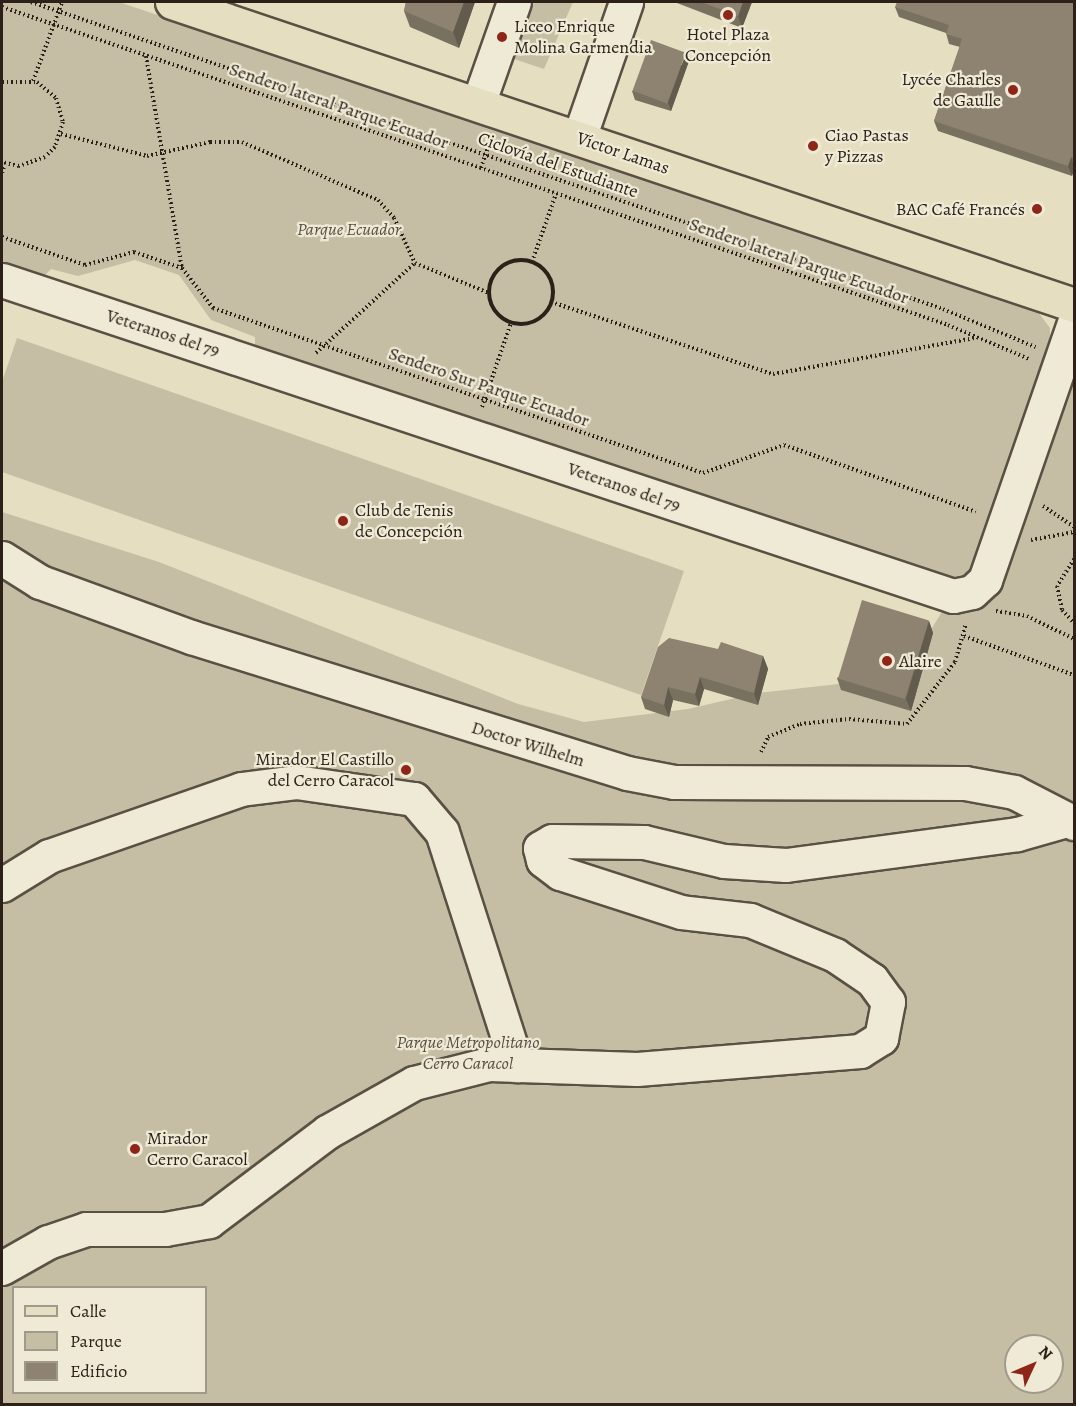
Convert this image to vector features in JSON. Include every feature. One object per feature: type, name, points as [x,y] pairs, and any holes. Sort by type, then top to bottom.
[{"type":"main road","name":"Víctor Lamas","points":[[172,2],[1074,305]]},
{"type":"street","points":[[478,104],[514,2]]},
{"type":"street","points":[[579,138],[626,2]]},
{"type":"street","name":"Veteranos del 79","points":[[2,280],[947,596],[966,595],[982,585],[1074,323]]},
{"type":"street","name":"Doctor Wilhelm","points":[[2,558],[40,582],[191,637],[500,737],[674,782],[965,783],[1014,792],[1070,821]]},
{"type":"street","points":[[2,885],[49,856],[241,789],[296,782],[414,799],[442,832],[517,1065]]},
{"type":"street","points":[[2,1268],[48,1242],[86,1229],[165,1229],[208,1221],[327,1132],[414,1083],[489,1064],[637,1069],[860,1052],[880,1038],[888,1002],[872,980],[835,955],[750,920],[681,912],[560,873],[543,860],[540,848],[552,841],[644,842],[724,861],[786,866],[1017,834],[1070,821]]},
{"type":"path","name":"Ciclovía del Estudiante","points":[[32,2],[943,309],[1060,363]]},
{"type":"path","points":[[33,81],[62,2]]},
{"type":"path","name":"Sendero lateral Parque Ecuador","points":[[2,7],[976,338],[1060,363]]},
{"type":"path","points":[[2,237],[85,265],[134,252],[182,268],[165,155],[146,56]]},
{"type":"path","points":[[2,82],[33,81],[56,98],[61,134],[55,147],[33,164],[3,163],[2,174]]},
{"type":"path","points":[[61,134],[123,153],[165,155],[235,141],[378,200],[394,218],[415,263],[489,293]]},
{"type":"path","points":[[532,262],[556,194]]},
{"type":"path","points":[[532,262],[550,278],[551,302],[534,321],[511,322],[498,314],[489,293],[491,279],[505,264],[532,262]]},
{"type":"path","points":[[296,377],[323,345],[415,263]]},
{"type":"path","name":"Sendero Sur Parque Ecuador","points":[[182,268],[213,308],[703,473],[784,445],[983,514]]},
{"type":"path","points":[[551,302],[773,374],[976,338]]},
{"type":"path","points":[[475,437],[484,399],[511,322]]},
{"type":"path","points":[[1019,484],[1074,527]]},
{"type":"path","points":[[996,550],[1074,532]]},
{"type":"path","points":[[1074,559],[1058,586],[1062,610],[1074,623]]},
{"type":"path","points":[[988,611],[1027,616],[1074,639]]},
{"type":"path","points":[[748,783],[768,736],[800,724],[849,719],[907,724],[955,662],[964,636],[968,613]]},
{"type":"path","points":[[964,636],[1074,675]]},
{"type":"green space","name":"Parque Ecuador","points":[[2,2],[119,2],[1038,312],[1050,328],[1050,342],[971,571],[959,581],[255,347],[255,337],[211,320],[179,275],[135,260],[78,276],[51,269],[44,276],[2,262]]},
{"type":"green space","points":[[534,2],[573,2],[544,69],[514,59]]},
{"type":"green space","name":"Club de Tenis de Concepción","points":[[17,338],[684,571],[641,695],[2,472],[2,382]]},
{"type":"green space","name":"Parque Metropolitano Cerro Caracol","points":[[1074,373],[1074,1404],[2,1404],[2,512],[159,562],[518,704],[584,722],[688,709],[757,693],[902,677],[943,610],[975,607],[992,598],[1002,583]]},
{"type":"building","points":[[406,2],[464,2],[453,32],[404,11]]},
{"type":"building","points":[[701,2],[743,2],[738,16]]},
{"type":"building","name":"Lycée Charles de Gaulle","points":[[897,2],[1074,2],[1074,158],[1071,157],[1068,166],[934,121],[962,39],[946,34],[949,25],[895,7]]},
{"type":"building","points":[[651,40],[686,53],[667,103],[633,91]]},
{"type":"building","name":"Alaire","points":[[862,600],[929,620],[905,699],[838,678]]},
{"type":"building","points":[[669,638],[718,649],[721,642],[763,656],[754,693],[700,677],[695,694],[668,687],[664,705],[641,697],[658,647]]},
{"type":"place","name":"Hotel Plaza Concepción","points":[[728,15]]},
{"type":"place","name":"Liceo Enrique Molina Garmendia","points":[[502,37]]},
{"type":"place","name":"Lycée Charles de Gaulle","points":[[1013,90]]},
{"type":"place","name":"Ciao Pastas y Pizzas","points":[[813,146]]},
{"type":"place","name":"BAC Café Francés","points":[[1037,209]]},
{"type":"place","name":"Club de Tenis de Concepción","points":[[343,521]]},
{"type":"place","name":"Alaire","points":[[887,661]]},
{"type":"place","name":"Mirador El Castillo del Cerro Caracol","points":[[406,770]]},
{"type":"place","name":"Mirador Cerro Caracol","points":[[135,1149]]}]
